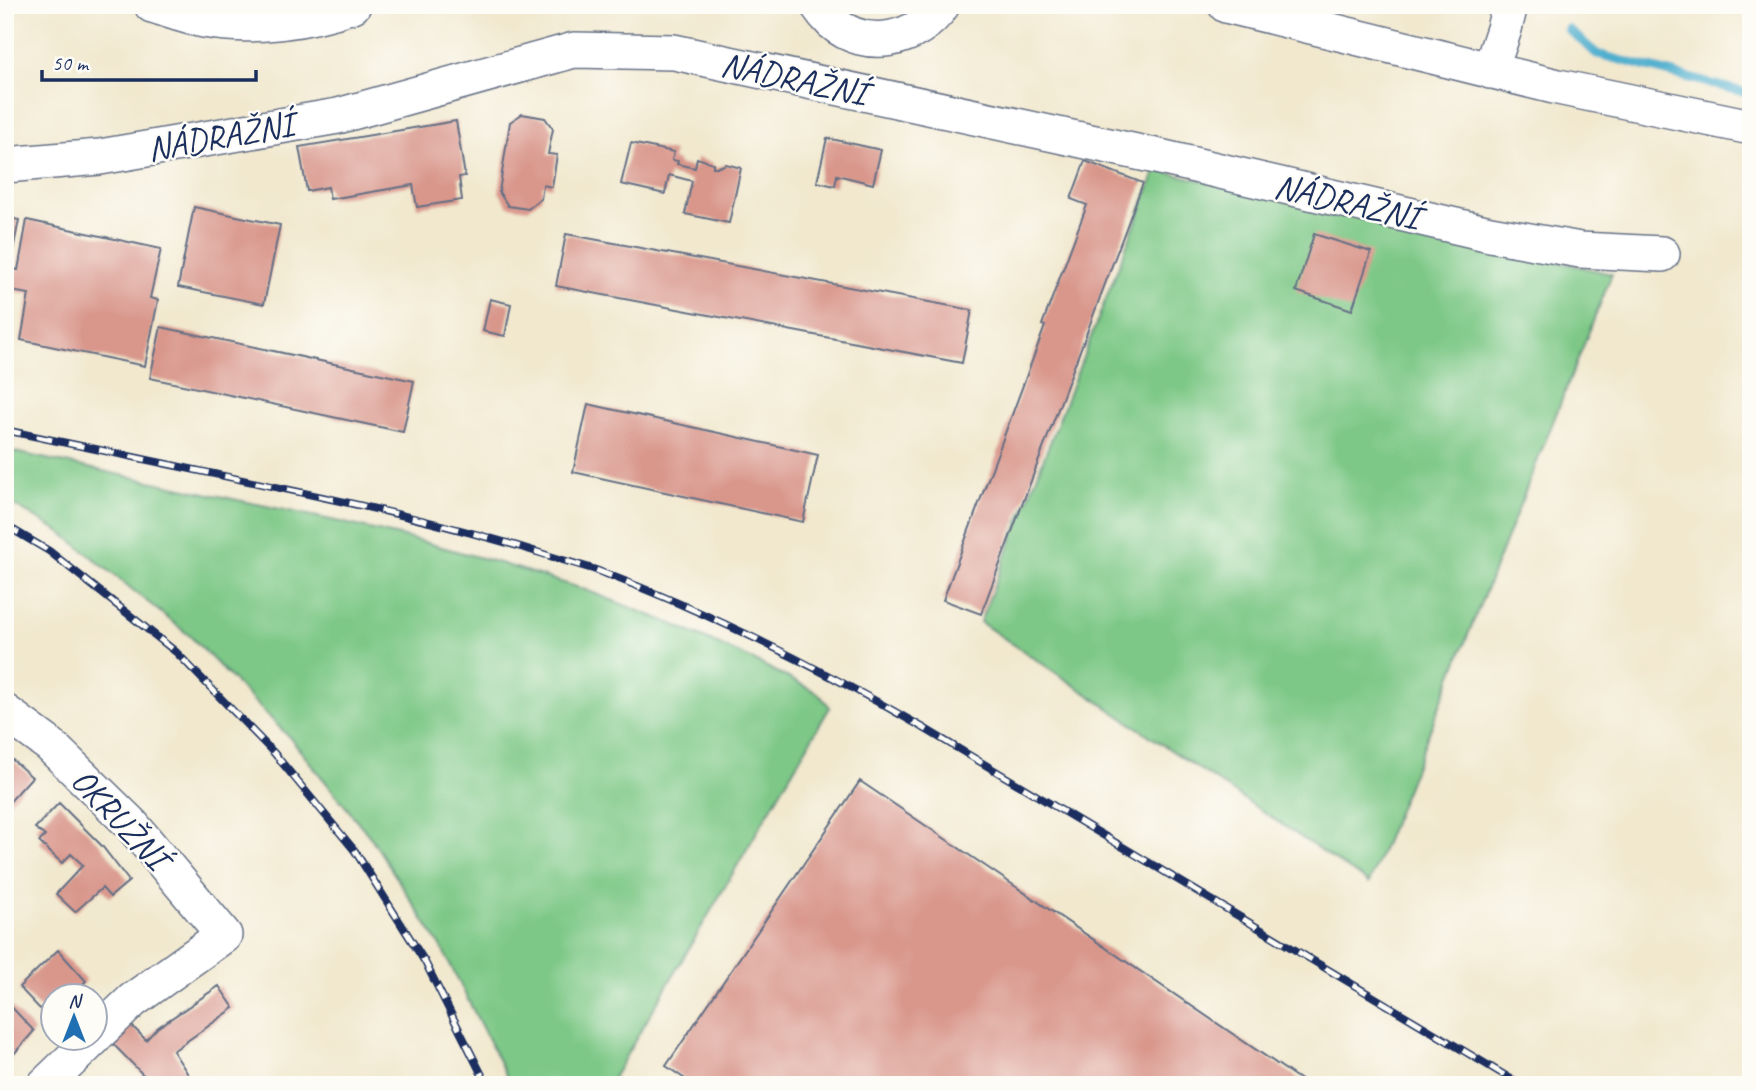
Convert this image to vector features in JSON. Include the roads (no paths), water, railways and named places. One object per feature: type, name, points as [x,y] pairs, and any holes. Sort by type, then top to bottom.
[{"type":"street","points":[[152,5],[204,20],[239,23],[286,22],[353,5]]},
{"type":"street","points":[[818,5],[833,22],[852,34],[874,40],[897,38],[918,30],[942,5]]},
{"type":"street","points":[[1226,5],[1558,87],[1751,127]]},
{"type":"street","points":[[1490,71],[1510,5]]},
{"type":"street","name":"NÁDRAŽNÍ","points":[[5,164],[100,157],[338,116],[574,50],[674,52],[1160,157],[1490,234],[1580,250],[1661,254]]},
{"type":"street","name":"OKRUŽNÍ","points":[[5,712],[50,745],[131,824],[224,935],[133,1000],[108,1024]]},
{"type":"street","points":[[45,1085],[79,1052]]},
{"type":"waterway","points":[[1568,29],[1597,54],[1751,94]]},
{"type":"railway","points":[[5,430],[443,525],[593,569],[678,603],[801,661],[922,727],[1521,1085]]},
{"type":"railway","points":[[5,525],[49,551],[176,652],[274,753],[355,851],[425,962],[487,1085]]}]
